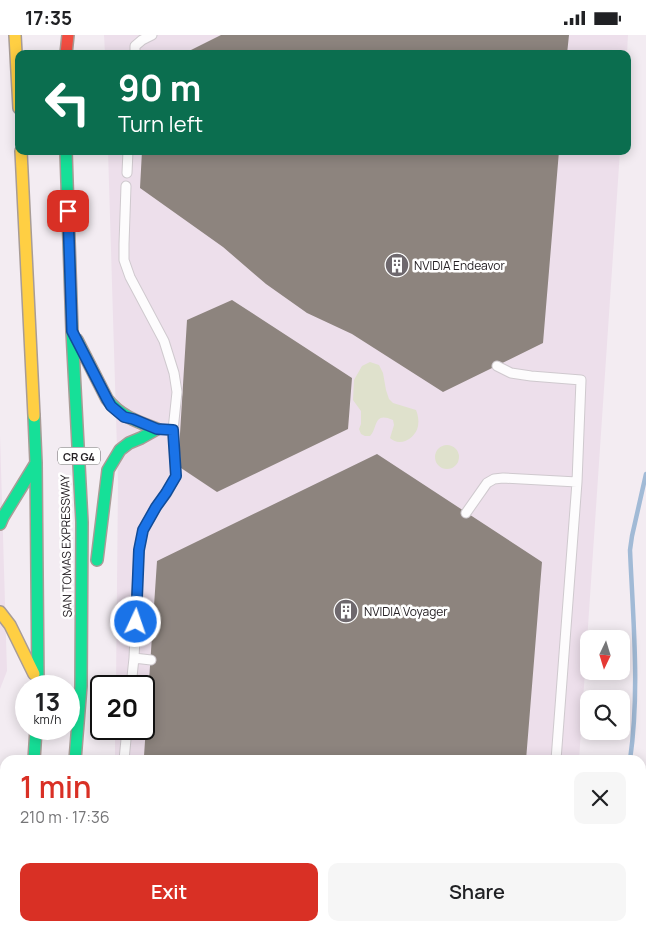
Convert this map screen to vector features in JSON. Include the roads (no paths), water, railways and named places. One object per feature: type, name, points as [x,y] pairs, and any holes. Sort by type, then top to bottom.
[{"type":"highway","points":[[15,35],[16,50]]},
{"type":"highway","points":[[64,35],[65,50]]},
{"type":"highway","points":[[66,50],[68,35]]},
{"type":"highway","points":[[21,155],[36,463],[38,675]]},
{"type":"highway","name":"SAN TOMAS EXPRESSWAY","points":[[66,155],[72,331],[82,522],[81,686],[75,755]]},
{"type":"highway","points":[[72,331],[111,406],[124,417],[157,429]]},
{"type":"highway","points":[[95,570],[108,470],[120,450],[129,443],[157,429]]},
{"type":"highway","points":[[0,524],[36,463]]},
{"type":"highway","points":[[88,741],[81,686],[93,590]]},
{"type":"highway","points":[[0,613],[10,625],[34,675]]},
{"type":"highway","points":[[25,755],[33,740]]},
{"type":"highway","points":[[34,755],[35,740]]},
{"type":"lane","points":[[135,50],[140,37],[152,35]]},
{"type":"lane","points":[[127,173],[128,155]]},
{"type":"lane","points":[[126,187],[124,260],[130,277],[164,341],[174,373],[177,392],[173,430],[176,476],[143,530],[139,550],[132,675]]},
{"type":"lane","points":[[497,366],[510,373],[582,380],[577,483],[556,755]]},
{"type":"lane","points":[[157,429],[173,430]]},
{"type":"lane","points":[[466,513],[487,483],[494,479],[577,483]]},
{"type":"lane","points":[[134,658],[151,660]]},
{"type":"lane","points":[[124,755],[126,740]]},
{"type":"waterway","points":[[631,755],[635,707],[635,681],[630,550],[646,474]]},
{"type":"place","name":"NVIDIA Endeavor","points":[[397,265]]},
{"type":"place","name":"NVIDIA Voyager","points":[[346,611]]}]
